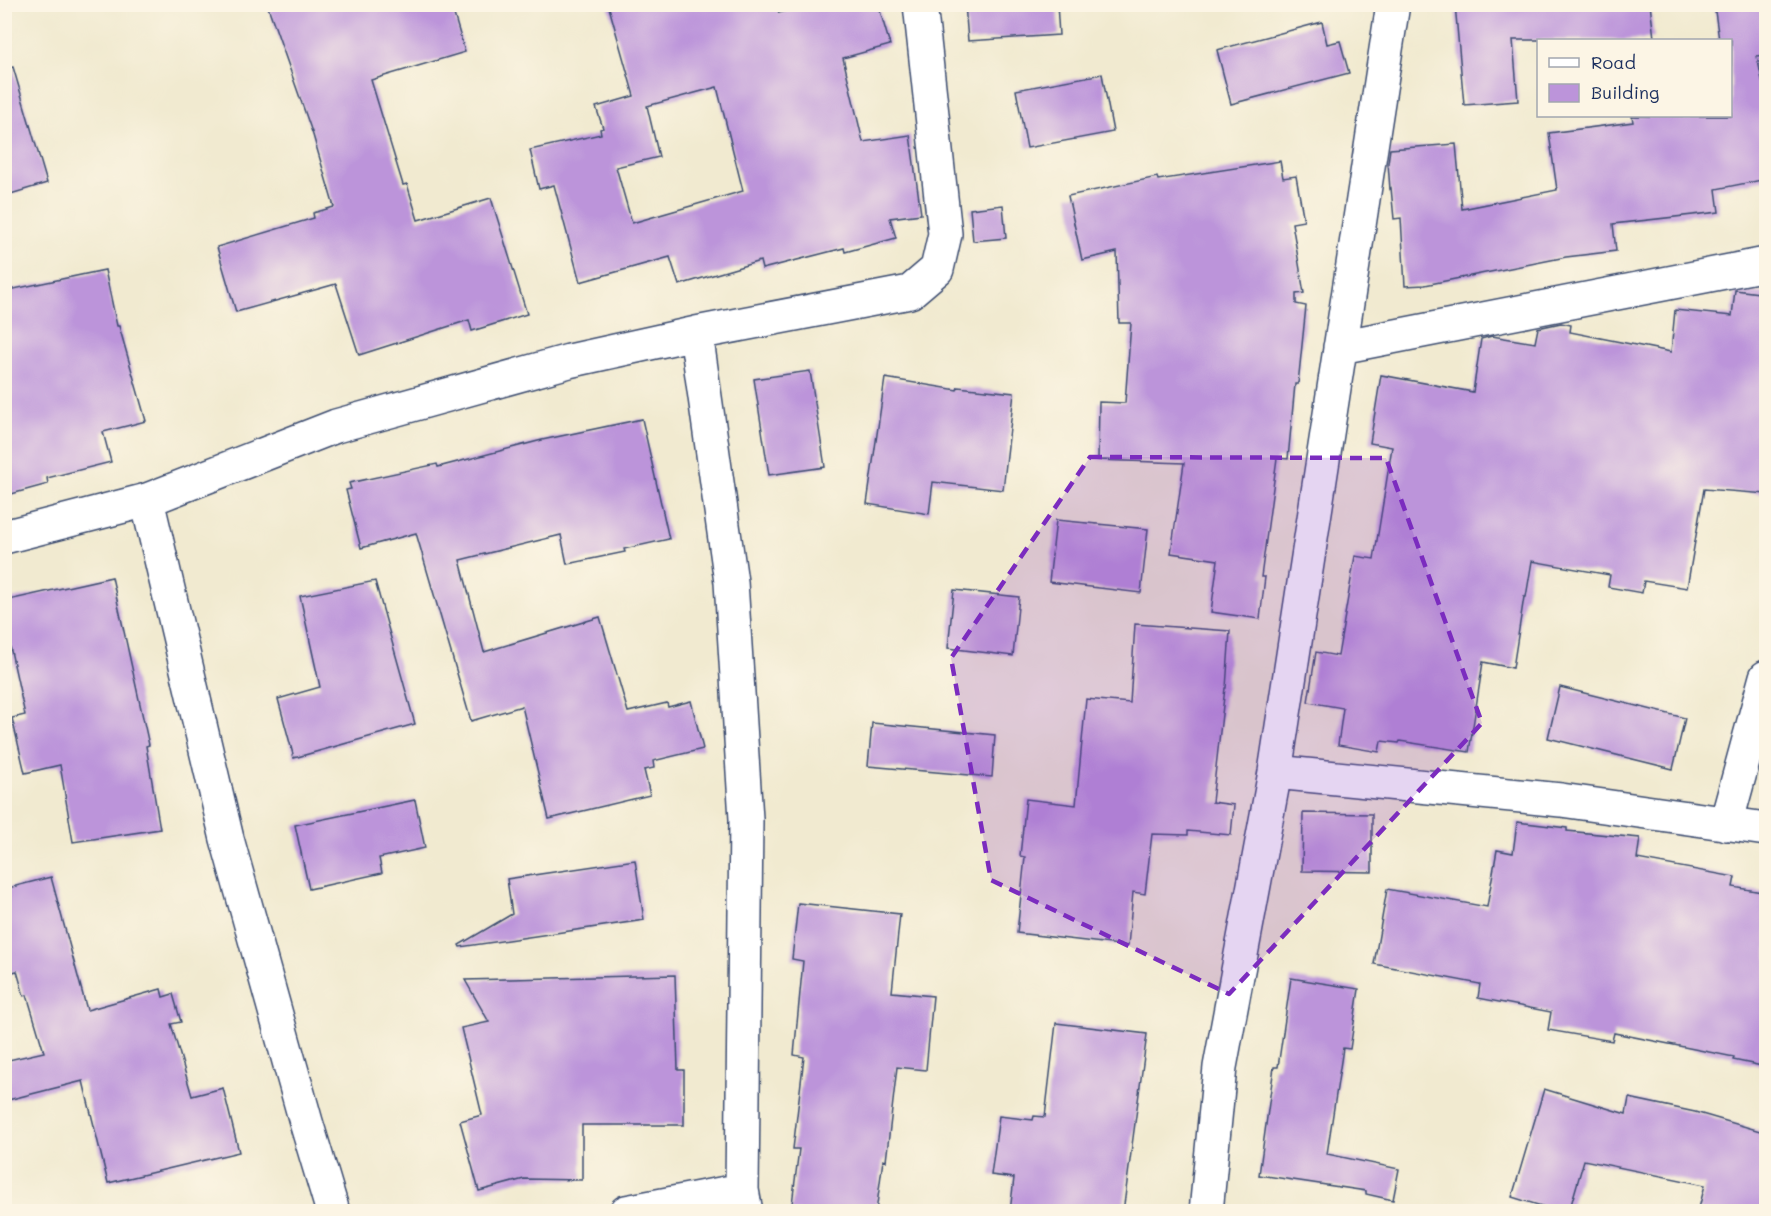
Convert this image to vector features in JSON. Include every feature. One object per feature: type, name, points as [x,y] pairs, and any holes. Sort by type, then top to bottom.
[{"type":"street","points":[[4,537],[147,500],[336,426],[569,361],[696,333],[910,292],[937,269],[945,234],[920,4]]},
{"type":"street","points":[[1212,1209],[1220,1067],[1275,772],[1393,4]]},
{"type":"street","points":[[1340,347],[1767,264]]},
{"type":"street","points":[[626,1212],[744,1201],[746,819],[731,582],[696,333]]},
{"type":"street","points":[[147,500],[227,839],[333,1212]]},
{"type":"street","points":[[1726,824],[1767,677]]},
{"type":"street","points":[[1275,772],[1561,800],[1767,829]]},
{"type":"highlighted area","points":[[1090,457],[1386,458],[1482,723],[1229,994],[991,880],[951,658]]},
{"type":"building","points":[[267,4],[451,4],[465,52],[371,80],[403,185],[407,184],[418,220],[491,198],[527,314],[472,331],[469,320],[359,355],[336,284],[236,312],[217,247],[314,218],[313,213],[334,207],[313,135]]},
{"type":"building","points":[[608,4],[776,4],[779,13],[810,4],[878,4],[890,45],[843,58],[863,142],[910,135],[921,214],[890,218],[896,238],[845,252],[844,248],[762,269],[760,261],[679,285],[670,257],[580,282],[554,185],[539,189],[530,150],[601,134],[600,129],[603,128],[596,107],[634,96]],"holes":[[[717,87],[743,191],[632,223],[616,167],[659,157],[647,106]]]},
{"type":"building","points":[[965,4],[1057,4],[1059,35],[968,41]]},
{"type":"building","points":[[1455,4],[1650,4],[1654,38],[1513,40],[1518,101],[1464,105]]},
{"type":"building","points":[[1714,4],[1767,4],[1767,55],[1757,56],[1767,104],[1767,179],[1716,189],[1719,212],[1613,224],[1616,251],[1566,257],[1425,285],[1405,286],[1401,218],[1394,219],[1390,189],[1388,163],[1390,149],[1456,144],[1462,209],[1557,190],[1549,133],[1633,122],[1632,117],[1732,117],[1732,39],[1719,39]]},
{"type":"building","points":[[1322,22],[1327,44],[1340,41],[1349,73],[1231,104],[1217,50]]},
{"type":"building","points":[[13,67],[47,183],[4,196],[4,68]]},
{"type":"building","points":[[1102,74],[1113,132],[1027,148],[1016,90]]},
{"type":"building","points":[[1280,161],[1283,178],[1296,176],[1304,221],[1292,223],[1304,293],[1296,294],[1296,304],[1306,306],[1298,384],[1295,384],[1288,459],[1277,458],[1261,577],[1265,577],[1260,619],[1211,612],[1218,560],[1171,553],[1184,463],[1098,460],[1099,402],[1125,403],[1131,323],[1119,323],[1117,252],[1082,260],[1068,196],[1157,177],[1158,180]]},
{"type":"building","points":[[1003,205],[1006,238],[973,241],[970,209]]},
{"type":"building","points":[[105,270],[117,326],[119,326],[146,421],[103,432],[111,462],[47,478],[48,484],[4,496],[4,291]]},
{"type":"building","points":[[1735,290],[1767,294],[1767,494],[1704,489],[1687,588],[1644,581],[1642,593],[1608,587],[1610,575],[1532,561],[1513,668],[1483,662],[1469,752],[1400,741],[1399,743],[1381,741],[1379,752],[1338,745],[1343,708],[1308,702],[1316,652],[1338,656],[1355,556],[1374,559],[1392,447],[1370,443],[1381,375],[1473,392],[1481,339],[1492,336],[1535,343],[1538,328],[1561,323],[1571,325],[1570,332],[1671,352],[1675,310],[1732,316]]},
{"type":"building","points":[[810,371],[825,467],[769,475],[754,379]]},
{"type":"building","points":[[885,378],[957,390],[958,387],[1014,393],[1003,490],[933,482],[929,514],[867,504]]},
{"type":"building","points":[[642,419],[669,539],[624,549],[625,552],[567,564],[561,535],[460,560],[484,652],[600,617],[628,712],[667,703],[668,707],[691,701],[703,749],[653,761],[654,768],[644,770],[650,795],[549,819],[522,706],[471,721],[416,533],[361,548],[346,490],[351,489],[349,483],[437,464],[438,467],[542,440]]},
{"type":"building","points":[[1056,520],[1148,529],[1141,593],[1049,582]]},
{"type":"building","points":[[112,577],[149,745],[146,746],[160,829],[73,842],[60,765],[25,773],[12,718],[25,715],[4,619],[4,601]]},
{"type":"building","points":[[375,581],[415,724],[294,758],[278,699],[320,687],[300,596]]},
{"type":"building","points":[[954,590],[1019,597],[1013,656],[948,648]]},
{"type":"building","points":[[1135,624],[1230,631],[1226,688],[1212,802],[1234,805],[1231,835],[1188,831],[1188,835],[1152,834],[1145,894],[1133,892],[1128,946],[1017,933],[1025,857],[1020,856],[1026,799],[1076,805],[1086,699],[1130,703]]},
{"type":"building","points":[[1560,687],[1685,718],[1673,769],[1548,738]]},
{"type":"building","points":[[872,723],[995,735],[992,777],[868,766]]},
{"type":"building","points":[[415,800],[425,848],[379,858],[382,873],[309,889],[295,825]]},
{"type":"building","points":[[1303,813],[1372,814],[1372,872],[1302,871]]},
{"type":"building","points":[[1517,822],[1567,828],[1567,831],[1640,838],[1637,859],[1735,877],[1733,887],[1767,893],[1767,1067],[1733,1060],[1734,1057],[1614,1033],[1612,1041],[1548,1030],[1551,1012],[1478,998],[1480,984],[1374,964],[1387,889],[1487,907],[1497,850],[1513,853]]},
{"type":"building","points":[[635,860],[644,920],[460,947],[459,945],[512,914],[507,879]]},
{"type":"building","points":[[51,877],[87,1010],[161,989],[163,997],[173,994],[181,1022],[171,1024],[192,1096],[223,1088],[239,1152],[108,1183],[83,1081],[4,1101],[4,1061],[44,1052],[27,995],[24,996],[17,971],[4,974],[4,889]]},
{"type":"building","points":[[798,903],[900,914],[892,992],[933,996],[926,1070],[897,1067],[886,1161],[883,1160],[876,1212],[791,1212],[799,1149],[793,1149],[804,1057],[794,1055],[803,961],[792,959]]},
{"type":"building","points":[[675,975],[678,1070],[684,1070],[684,1125],[582,1125],[582,1180],[524,1179],[479,1191],[460,1121],[482,1115],[461,1028],[489,1022],[465,980]]},
{"type":"building","points":[[1291,978],[1359,989],[1350,1049],[1343,1048],[1327,1154],[1399,1169],[1393,1200],[1366,1194],[1366,1191],[1259,1175],[1274,1067],[1278,1067]]},
{"type":"building","points":[[1056,1023],[1147,1034],[1123,1212],[1010,1212],[1014,1178],[991,1175],[999,1116],[1033,1120],[1034,1116],[1045,1117]]},
{"type":"building","points":[[1544,1089],[1626,1114],[1629,1098],[1695,1112],[1767,1133],[1767,1192],[1761,1212],[1698,1212],[1705,1185],[1584,1160],[1569,1212],[1561,1212],[1512,1197]]}]
